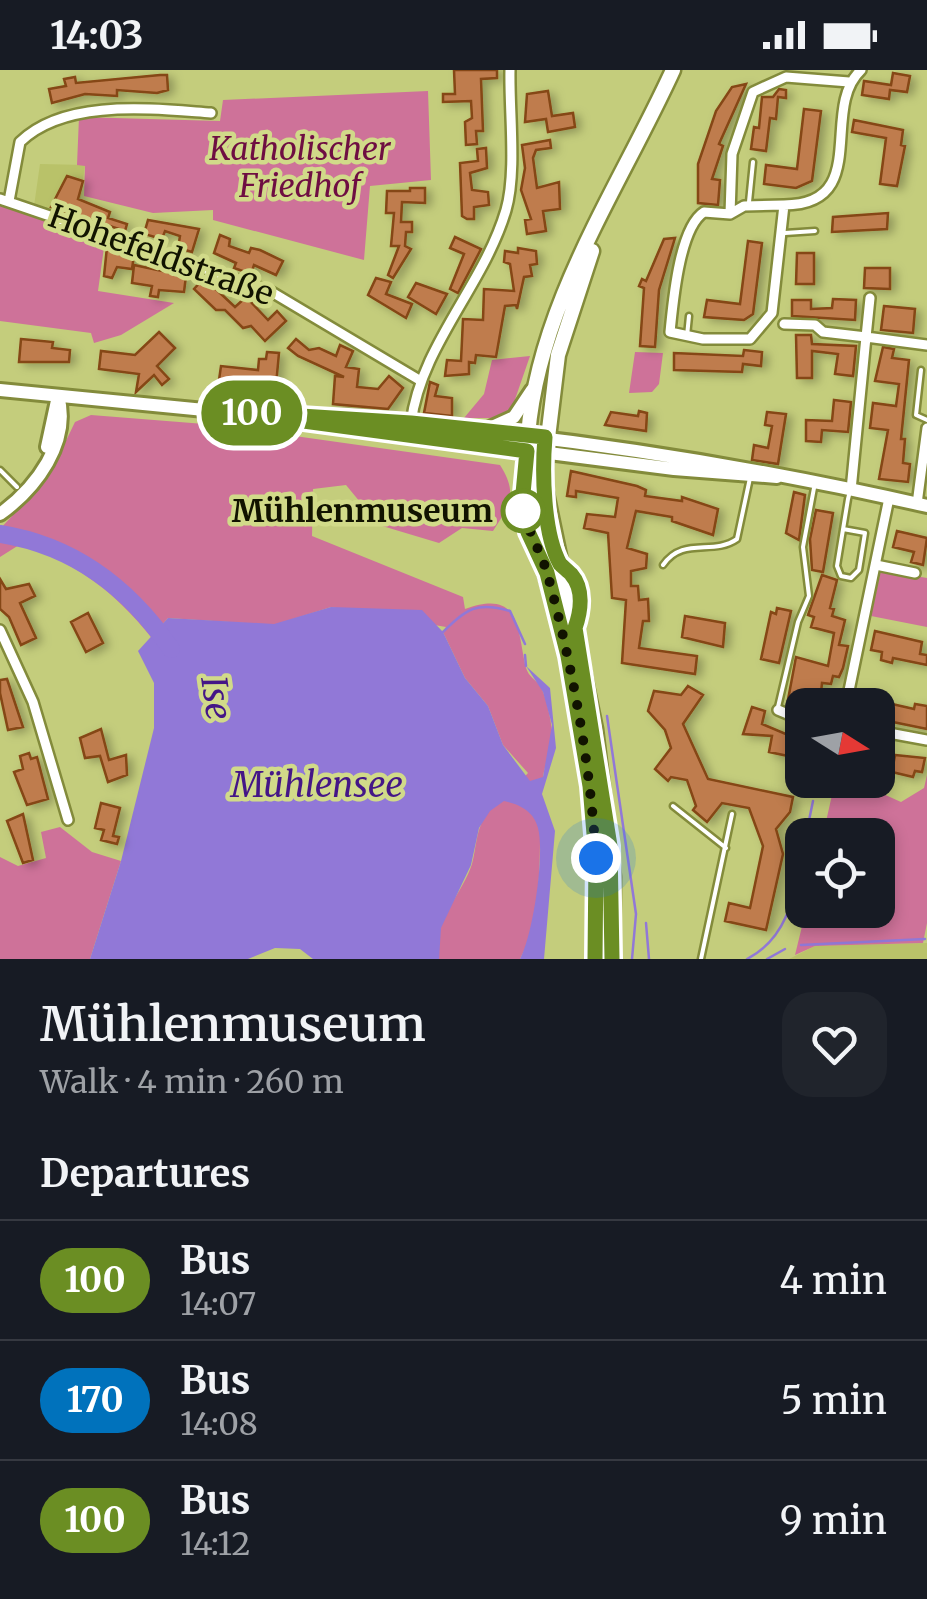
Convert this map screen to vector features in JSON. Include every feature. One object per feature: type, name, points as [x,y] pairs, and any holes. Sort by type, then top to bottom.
[{"type":"main road","points":[[595,959],[596,858],[590,786],[568,656],[526,473],[527,443],[535,383],[565,287],[673,70]]},
{"type":"main road","points":[[606,208],[558,356],[544,454],[545,495],[581,637],[610,846],[612,959]]},
{"type":"street","points":[[411,423],[421,382],[493,246],[506,210],[510,70]]},
{"type":"street","points":[[784,206],[772,313],[750,339],[670,332],[675,282],[694,222],[704,212],[730,214],[749,206],[814,202],[836,180],[849,82],[861,70]]},
{"type":"street","points":[[730,214],[732,154],[752,92],[776,75],[849,82]]},
{"type":"street","points":[[4,200],[20,142],[47,120],[86,113],[211,113]]},
{"type":"street","name":"Hohefeldstraße","points":[[4,200],[270,292],[380,353],[421,382]]},
{"type":"street","points":[[851,490],[870,298]]},
{"type":"street","points":[[784,324],[815,325],[823,332],[927,345]]},
{"type":"street","points":[[486,430],[514,417],[535,383]]},
{"type":"street","points":[[0,390],[527,443],[545,437],[851,490],[869,489],[922,505],[927,428]]},
{"type":"street","points":[[0,514],[34,481],[59,435],[64,418],[58,396]]},
{"type":"street","points":[[236,412],[486,430],[527,443],[544,454],[750,472]]},
{"type":"street","points":[[850,688],[889,498]]},
{"type":"street","points":[[876,564],[920,574]]},
{"type":"street","points":[[0,630],[34,702],[68,820]]},
{"type":"street","points":[[778,710],[785,713]]},
{"type":"street","points":[[895,733],[927,740]]},
{"type":"lane","points":[[749,206],[753,162]]},
{"type":"lane","points":[[782,233],[815,231]]},
{"type":"lane","points":[[688,336],[689,316]]},
{"type":"lane","points":[[921,370],[916,415],[927,420]]},
{"type":"lane","points":[[0,470],[16,488]]},
{"type":"lane","points":[[663,566],[691,546],[725,546],[737,539],[750,472]]},
{"type":"lane","points":[[778,710],[798,622],[809,596],[802,547],[808,482]]},
{"type":"lane","points":[[843,529],[866,533],[859,570],[851,578],[837,572],[843,529],[851,490]]},
{"type":"lane","points":[[673,806],[726,848]]},
{"type":"lane","points":[[701,959],[732,814]]},
{"type":"shaded area","points":[[40,164],[85,165],[78,220],[34,206]]},
{"type":"shaded area","points":[[927,943],[927,959],[789,959],[815,946]]},
{"type":"green space","name":"Katholischer Friedhof","points":[[428,91],[431,180],[370,186],[364,260],[213,220],[213,210],[153,213],[84,196],[85,166],[77,165],[79,117],[220,121],[223,100]]},
{"type":"green space","points":[[0,204],[105,240],[98,291],[174,303],[121,335],[94,343],[91,333],[0,321]]},
{"type":"green space","points":[[635,352],[663,353],[659,384],[652,392],[629,393]]},
{"type":"green space","points":[[530,356],[511,411],[497,418],[464,418],[484,394],[492,360]]},
{"type":"green space","points":[[91,415],[217,425],[500,465],[509,483],[510,499],[493,531],[462,528],[439,543],[379,525],[346,485],[313,489],[312,536],[463,597],[465,609],[497,604],[514,617],[526,668],[542,690],[552,731],[542,783],[538,896],[520,959],[439,959],[439,934],[472,864],[481,823],[528,773],[503,745],[488,706],[465,678],[443,632],[446,627],[331,607],[274,625],[168,618],[151,637],[108,592],[76,569],[19,545],[0,557],[0,529],[49,476],[75,422]]},
{"type":"green space","points":[[881,570],[927,578],[927,627],[871,616]]},
{"type":"green space","points":[[927,775],[927,923],[923,943],[815,946],[795,955],[802,928],[895,928],[895,818],[827,818],[831,798],[892,798],[901,802],[924,788]]},
{"type":"green space","points":[[60,827],[92,852],[121,861],[90,959],[0,959],[0,857],[18,866],[46,858],[41,832]]},
{"type":"water","name":"Mühlensee","points":[[331,607],[422,610],[443,632],[465,678],[488,706],[503,745],[530,781],[543,777],[552,725],[543,692],[526,666],[550,688],[556,748],[542,794],[555,831],[544,959],[520,959],[536,894],[538,828],[525,809],[504,801],[490,811],[479,828],[471,865],[441,928],[439,959],[313,959],[300,949],[275,948],[248,959],[90,959],[121,861],[154,728],[154,683],[138,651],[168,618],[274,624]]},
{"type":"building","points":[[454,70],[497,70],[497,78],[481,79],[483,131],[476,131],[477,144],[466,145],[465,122],[472,118],[471,101],[443,102],[443,94],[455,94]]},
{"type":"building","points":[[893,73],[910,76],[907,92],[890,90],[889,99],[862,95],[864,81],[891,85]]},
{"type":"building","points":[[167,75],[168,90],[157,93],[117,90],[117,96],[85,94],[52,103],[49,89],[66,86],[64,79],[75,77],[76,83]]},
{"type":"building","points":[[746,84],[719,144],[723,146],[712,179],[720,180],[718,205],[698,203],[698,164],[716,111],[732,87]]},
{"type":"building","points":[[779,89],[786,90],[786,98],[778,97],[776,119],[770,118],[766,151],[751,149],[754,127],[759,128],[762,97],[773,97]]},
{"type":"building","points":[[548,91],[552,116],[573,113],[575,127],[548,132],[546,119],[525,122],[527,94]]},
{"type":"building","points":[[804,109],[821,111],[812,181],[796,188],[764,184],[766,165],[797,169]]},
{"type":"building","points":[[854,120],[903,130],[901,145],[905,146],[897,186],[880,184],[886,138],[852,132]]},
{"type":"building","points":[[550,140],[551,148],[536,150],[533,158],[537,188],[559,182],[560,209],[543,211],[546,231],[527,234],[525,220],[531,219],[521,190],[525,168],[522,145]]},
{"type":"building","points":[[486,148],[487,168],[470,173],[472,190],[488,192],[489,205],[474,207],[474,219],[467,219],[462,216],[460,163],[478,161],[477,149]]},
{"type":"building","points":[[67,176],[83,181],[78,199],[110,212],[108,218],[127,224],[125,231],[51,207]]},
{"type":"building","points":[[425,188],[425,203],[402,202],[401,222],[412,222],[405,246],[411,249],[393,278],[388,275],[399,246],[391,246],[394,213],[386,213],[387,191]]},
{"type":"building","points":[[888,213],[887,229],[832,232],[833,217]]},
{"type":"building","points":[[148,220],[199,229],[192,252],[178,248],[180,236],[165,231],[162,239],[144,234]]},
{"type":"building","points":[[220,235],[230,239],[229,246],[249,253],[251,248],[260,250],[283,261],[276,275],[254,265],[251,274],[234,268],[236,263],[214,253]]},
{"type":"building","points":[[455,237],[481,249],[458,293],[450,289],[464,254],[450,248]]},
{"type":"building","points":[[675,238],[659,290],[655,347],[640,346],[644,288],[639,286],[642,279],[646,281],[664,239]]},
{"type":"building","points":[[748,241],[762,243],[753,314],[744,320],[704,317],[707,300],[740,304]]},
{"type":"building","points":[[107,247],[134,255],[132,269],[117,267],[112,278],[104,276]]},
{"type":"building","points":[[518,248],[536,251],[537,264],[530,265],[532,276],[524,277],[517,309],[516,305],[505,306],[496,357],[476,355],[475,363],[469,362],[469,374],[445,376],[447,360],[461,361],[463,319],[483,320],[484,289],[514,291],[510,264],[504,262],[505,251],[518,253]]},
{"type":"building","points":[[797,253],[814,253],[814,284],[796,284]]},
{"type":"building","points":[[134,265],[186,276],[184,292],[159,290],[158,297],[150,296],[152,286],[132,283]]},
{"type":"building","points":[[865,268],[890,268],[890,289],[864,288]]},
{"type":"building","points":[[204,278],[235,307],[246,297],[268,320],[277,311],[286,321],[265,341],[251,326],[243,328],[225,310],[216,310],[194,289]]},
{"type":"building","points":[[376,278],[391,282],[386,294],[412,304],[406,318],[368,295]]},
{"type":"building","points":[[416,283],[447,294],[436,314],[408,297]]},
{"type":"building","points":[[833,299],[856,300],[855,320],[792,316],[792,300],[811,300],[811,309],[832,308]]},
{"type":"building","points":[[884,306],[915,309],[913,333],[881,330]]},
{"type":"building","points":[[159,332],[175,348],[157,366],[169,379],[162,385],[154,375],[136,392],[139,374],[99,369],[101,351],[135,355]]},
{"type":"building","points":[[796,335],[811,335],[812,344],[856,346],[853,376],[835,374],[838,354],[812,351],[812,378],[797,378]]},
{"type":"building","points":[[21,339],[53,342],[52,348],[70,350],[69,362],[19,362]]},
{"type":"building","points":[[296,339],[309,350],[319,348],[336,356],[340,345],[353,351],[346,367],[359,369],[357,387],[378,389],[389,376],[403,388],[388,409],[333,404],[335,376],[344,377],[298,356],[288,348]]},
{"type":"building","points":[[883,347],[894,349],[892,358],[909,360],[901,439],[905,439],[903,463],[910,464],[908,482],[879,479],[888,430],[870,428],[873,403],[896,406],[899,384],[875,381]]},
{"type":"building","points":[[744,350],[762,352],[761,366],[743,364],[742,372],[674,370],[674,353],[743,356]]},
{"type":"building","points":[[267,352],[279,353],[276,385],[219,380],[221,366],[258,370],[259,359],[266,359]]},
{"type":"building","points":[[430,382],[438,385],[435,396],[452,398],[452,416],[424,413]]},
{"type":"building","points":[[834,400],[851,402],[848,432],[822,430],[821,442],[806,441],[806,420],[832,421]]},
{"type":"building","points":[[639,411],[647,413],[646,431],[605,425],[611,412],[638,416]]},
{"type":"building","points":[[767,412],[786,414],[778,464],[752,460],[754,445],[768,448],[772,426],[765,425]]},
{"type":"building","points":[[571,471],[637,486],[646,490],[645,496],[682,501],[682,497],[718,509],[713,535],[672,521],[672,517],[636,511],[627,548],[647,554],[646,568],[631,571],[631,586],[638,586],[639,600],[648,599],[649,621],[643,621],[639,648],[697,656],[695,674],[622,663],[626,600],[612,598],[608,533],[584,528],[587,514],[615,517],[618,498],[576,491],[576,497],[567,496]]},
{"type":"building","points":[[794,492],[805,495],[799,540],[786,533]]},
{"type":"building","points":[[816,510],[833,513],[823,572],[812,570],[810,539]]},
{"type":"building","points":[[897,531],[927,538],[923,565],[911,562],[914,552],[893,547]]},
{"type":"building","points":[[822,575],[837,580],[830,608],[834,609],[832,616],[845,620],[839,645],[848,646],[843,668],[839,677],[833,676],[831,684],[822,683],[822,688],[790,688],[796,657],[828,666],[834,633],[811,627],[814,617],[808,615]]},
{"type":"building","points":[[0,579],[6,589],[29,584],[35,596],[20,603],[36,638],[21,645],[9,617],[0,609]]},
{"type":"building","points":[[777,608],[791,611],[779,663],[761,659],[771,612],[776,614]]},
{"type":"building","points":[[88,613],[103,643],[86,652],[71,622]]},
{"type":"building","points":[[685,616],[725,623],[723,647],[682,637]]},
{"type":"building","points":[[875,631],[922,642],[920,654],[927,655],[927,665],[893,658],[892,663],[881,660],[882,652],[871,650]]},
{"type":"building","points":[[7,679],[23,727],[8,730],[0,693],[0,680]]},
{"type":"building","points":[[688,686],[703,695],[683,724],[708,779],[793,798],[790,812],[776,829],[783,854],[766,930],[725,921],[729,903],[750,908],[763,846],[749,808],[722,803],[707,822],[693,810],[696,806],[687,780],[671,777],[668,781],[655,769],[671,748],[665,730],[648,711],[654,691],[681,695]]},
{"type":"building","points":[[915,704],[927,706],[927,729],[895,722],[895,705],[914,709]]},
{"type":"building","points":[[752,707],[765,711],[762,724],[785,734],[785,755],[769,752],[772,736],[743,734]]},
{"type":"building","points":[[101,729],[109,760],[126,755],[127,775],[108,782],[100,756],[85,758],[80,738]]},
{"type":"building","points":[[29,753],[31,759],[37,757],[48,799],[27,805],[14,772],[23,769],[20,756]]},
{"type":"building","points":[[895,755],[925,758],[922,772],[915,771],[913,777],[895,773]]},
{"type":"building","points":[[101,803],[120,808],[113,836],[119,837],[117,844],[101,840],[104,830],[95,828]]},
{"type":"building","points":[[23,814],[33,860],[23,863],[7,821]]},
{"type":"waterway","name":"Ise","points":[[0,534],[52,548],[98,573],[137,607],[171,649]]},
{"type":"waterway","points":[[443,632],[473,609],[499,608],[510,611],[525,644]]},
{"type":"waterway","points":[[525,655],[526,666]]},
{"type":"waterway","points":[[607,716],[636,914],[632,959]]},
{"type":"waterway","points":[[810,818],[813,801]]},
{"type":"waterway","points":[[747,959],[772,939],[785,918]]},
{"type":"waterway","points":[[646,923],[649,959]]},
{"type":"waterway","points":[[801,945],[925,939]]},
{"type":"waterway","points":[[767,959],[785,949]]},
{"type":"bus line","name":"100","points":[[595,959],[598,909],[590,786],[568,656],[542,556],[532,543],[522,504],[527,451],[236,412],[411,423],[545,437],[542,479],[547,508],[560,565],[575,578],[580,598],[575,628],[595,729],[613,877],[612,959]]},
{"type":"place","name":"Mühlenmuseum","points":[[523,511]]},
{"type":"route","points":[[523,511],[522,504],[532,543],[542,556],[568,656],[590,786],[596,858]]}]
